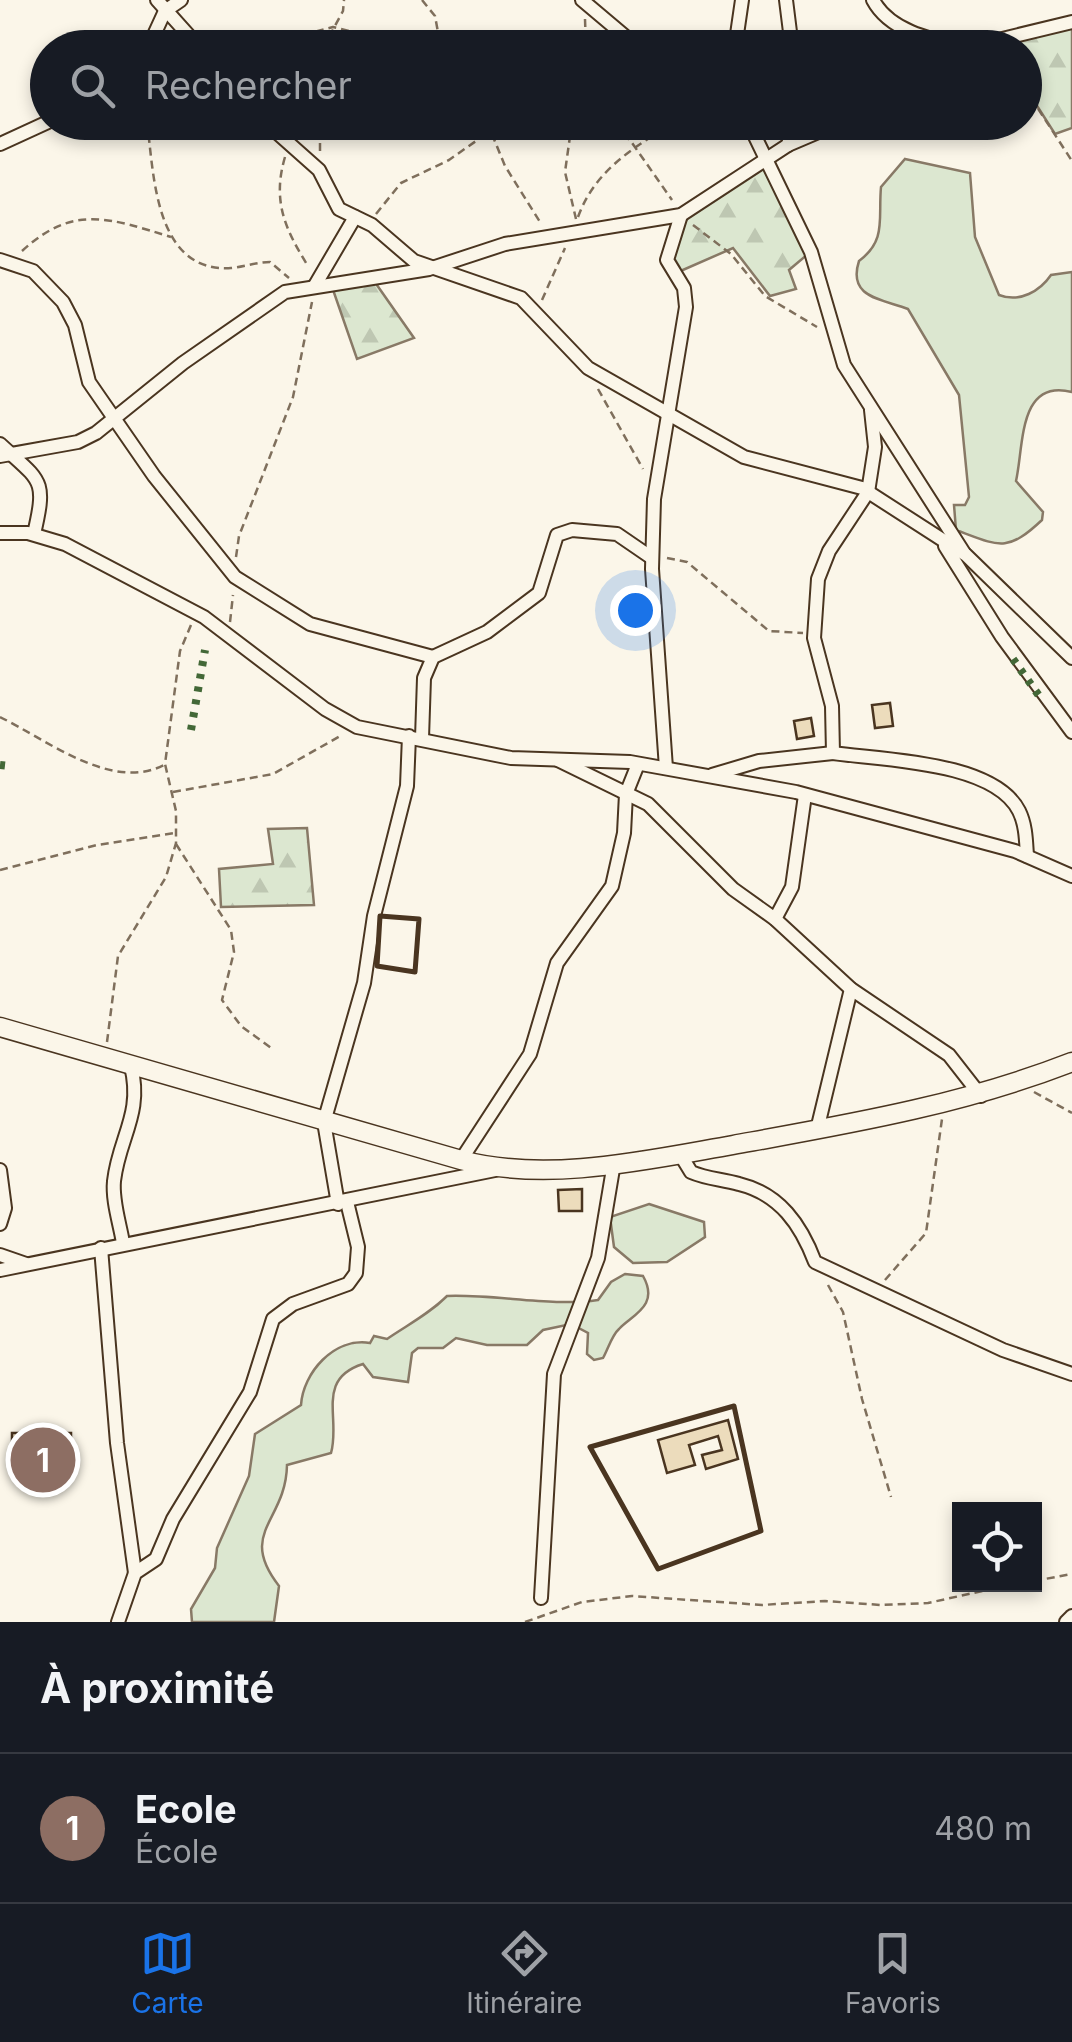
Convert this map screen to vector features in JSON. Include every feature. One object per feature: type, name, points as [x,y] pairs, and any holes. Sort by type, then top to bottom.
[{"type":"street","points":[[161,5],[181,0]]},
{"type":"street","points":[[738,30],[742,0]]},
{"type":"street","points":[[786,0],[790,30]]},
{"type":"street","points":[[873,0],[889,19],[908,30]]},
{"type":"street","points":[[583,2],[618,30]]},
{"type":"street","points":[[153,30],[161,5]]},
{"type":"street","points":[[161,5],[184,30]]},
{"type":"street","points":[[1038,30],[1072,22]]},
{"type":"street","points":[[0,144],[30,130]]},
{"type":"street","points":[[283,140],[320,170],[335,204],[429,270],[521,298],[537,310],[588,368],[670,418],[744,458],[844,480],[966,555]]},
{"type":"street","points":[[758,140],[811,252],[844,365],[871,410],[966,555],[1072,658]]},
{"type":"street","points":[[788,146],[790,140]]},
{"type":"street","points":[[3,451],[78,442],[230,329],[296,288],[429,270],[574,226],[681,215],[802,140]]},
{"type":"street","points":[[666,768],[652,558],[654,498],[686,307],[684,288],[668,260],[681,215]]},
{"type":"street","points":[[315,283],[362,220]]},
{"type":"street","points":[[5,261],[33,271],[71,315],[85,374],[112,419],[234,578],[310,624],[433,657],[487,632],[531,600],[544,584],[554,542],[564,531],[625,536],[641,555],[652,558]]},
{"type":"street","points":[[832,754],[832,706],[818,664],[814,633],[822,564],[868,492],[875,447],[871,410]]},
{"type":"street","points":[[3,451],[40,482],[43,497],[34,534]]},
{"type":"street","points":[[0,533],[34,534],[65,544],[196,614],[227,633],[325,709],[357,726],[493,755],[638,764],[805,795],[1027,856],[1072,876]]},
{"type":"street","points":[[943,544],[1002,637],[1072,732]]},
{"type":"street","points":[[135,1573],[156,1559],[173,1519],[243,1406],[273,1319],[293,1304],[348,1284],[356,1273],[358,1247],[324,1122],[364,983],[374,916],[407,786],[424,678],[433,657]]},
{"type":"street","points":[[710,776],[759,761],[832,754],[953,769],[999,790],[1020,813],[1027,856]]},
{"type":"street","points":[[558,760],[648,804],[733,889],[775,919],[850,989],[937,1045],[981,1096]]},
{"type":"street","points":[[461,1160],[530,1054],[556,962],[612,886],[621,850],[626,794],[638,764]]},
{"type":"street","points":[[775,919],[792,887],[805,795]]},
{"type":"street","points":[[817,1130],[850,989]]},
{"type":"street","points":[[0,1026],[324,1122],[461,1160],[507,1168]]},
{"type":"street","points":[[0,1270],[507,1168],[614,1163],[817,1130],[981,1096],[1072,1062]]},
{"type":"street","points":[[123,1243],[114,1188],[133,1116],[136,1085],[131,1066]]},
{"type":"street","points":[[680,1154],[691,1172],[742,1184],[778,1202],[804,1232],[815,1262],[1003,1350],[1072,1374]]},
{"type":"street","points":[[541,1598],[554,1374],[598,1258],[614,1163]]},
{"type":"street","points":[[0,1170],[5,1208],[0,1224]]},
{"type":"street","points":[[101,1248],[117,1444],[135,1573],[118,1622]]},
{"type":"street","points":[[0,1255],[26,1264]]},
{"type":"street","points":[[1066,1622],[1072,1616]]},
{"type":"path","points":[[332,30],[344,0]]},
{"type":"path","points":[[422,0],[434,16],[437,30]]},
{"type":"path","points":[[583,2],[585,30]]},
{"type":"path","points":[[321,30],[345,30]]},
{"type":"path","points":[[1042,115],[1072,161]]},
{"type":"path","points":[[149,140],[156,197],[172,237],[195,258],[216,266],[270,262],[281,267],[296,288]]},
{"type":"path","points":[[227,633],[239,536],[293,397],[315,283],[283,226],[278,179],[291,140]]},
{"type":"path","points":[[320,140],[320,170]]},
{"type":"path","points":[[362,220],[402,183],[476,140]]},
{"type":"path","points":[[492,140],[549,236]]},
{"type":"path","points":[[569,140],[565,172],[574,226]]},
{"type":"path","points":[[627,140],[636,146],[681,215],[731,254],[765,296],[835,338]]},
{"type":"path","points":[[537,310],[593,183],[646,140]]},
{"type":"path","points":[[5,261],[44,231],[84,218],[120,222],[172,237]]},
{"type":"path","points":[[588,368],[620,434],[649,478],[654,498]]},
{"type":"path","points":[[652,558],[687,562],[769,631],[814,633]]},
{"type":"path","points":[[104,1058],[118,956],[166,877],[176,843],[166,764],[180,651],[196,614]]},
{"type":"path","points":[[0,717],[110,772],[146,774],[166,764]]},
{"type":"path","points":[[171,793],[273,774],[357,726]]},
{"type":"path","points":[[0,870],[97,845],[177,833]]},
{"type":"path","points":[[176,843],[231,930],[234,952],[222,1000],[241,1026],[274,1050]]},
{"type":"path","points":[[1022,1082],[1045,1100],[1072,1113]]},
{"type":"path","points":[[874,1292],[926,1233],[942,1104]]},
{"type":"path","points":[[815,1262],[843,1312],[862,1400],[891,1497]]},
{"type":"path","points":[[1042,1580],[1072,1574]]},
{"type":"path","points":[[525,1622],[582,1602],[632,1596],[762,1605],[825,1601],[881,1605],[928,1603],[978,1592]]},
{"type":"green space","points":[[1072,22],[1072,128],[1055,134],[1042,114],[1042,30],[1032,30]]},
{"type":"green space","points":[[905,159],[970,173],[975,237],[999,295],[1022,296],[1041,286],[1051,275],[1072,272],[1072,392],[1054,390],[1042,395],[1027,418],[1016,481],[1043,512],[1042,520],[1011,542],[993,543],[956,530],[954,505],[965,505],[969,497],[959,395],[908,309],[869,295],[858,283],[859,261],[877,237],[881,187]]},
{"type":"green space","points":[[766,161],[808,254],[789,270],[796,289],[770,296],[733,248],[676,273],[671,253],[684,219],[715,192]]},
{"type":"green space","points":[[372,278],[414,338],[357,359],[331,284]]},
{"type":"green space","points":[[307,828],[314,905],[221,907],[219,869],[273,864],[268,829]]},
{"type":"green space","points":[[649,1204],[704,1222],[705,1237],[667,1262],[633,1263],[614,1247],[610,1217]]},
{"type":"green space","points":[[625,1274],[643,1276],[648,1295],[642,1308],[617,1332],[603,1358],[594,1360],[587,1354],[588,1333],[571,1324],[543,1330],[527,1345],[487,1345],[456,1338],[443,1348],[418,1348],[412,1353],[408,1382],[373,1377],[363,1364],[348,1371],[334,1390],[331,1453],[287,1465],[285,1484],[263,1539],[267,1568],[279,1586],[274,1622],[192,1622],[191,1609],[215,1568],[217,1548],[249,1476],[255,1434],[301,1405],[308,1381],[323,1360],[344,1346],[370,1343],[374,1336],[387,1339],[447,1296],[598,1300],[611,1282]]},
{"type":"building","points":[[890,703],[893,726],[875,728],[872,705]]},
{"type":"building","points":[[811,718],[814,736],[797,739],[794,721]]},
{"type":"building","points":[[582,1189],[582,1211],[559,1211],[558,1190]]},
{"type":"building","points":[[728,1420],[738,1459],[706,1469],[702,1455],[722,1450],[718,1436],[689,1445],[695,1465],[667,1473],[658,1440]]},
{"type":"building","points":[[12,1433],[71,1433],[71,1449],[12,1450]]},
{"type":"hedge","points":[[191,730],[205,650]]},
{"type":"hedge","points":[[1013,659],[1042,700]]},
{"type":"hedge","points":[[0,765],[9,766]]},
{"type":"wall","points":[[380,916],[419,919],[415,972],[377,966],[380,916]]},
{"type":"wall","points":[[734,1406],[761,1531],[658,1569],[590,1447],[734,1406]]},
{"type":"place","name":"Ecole","points":[[43,1460]]}]
